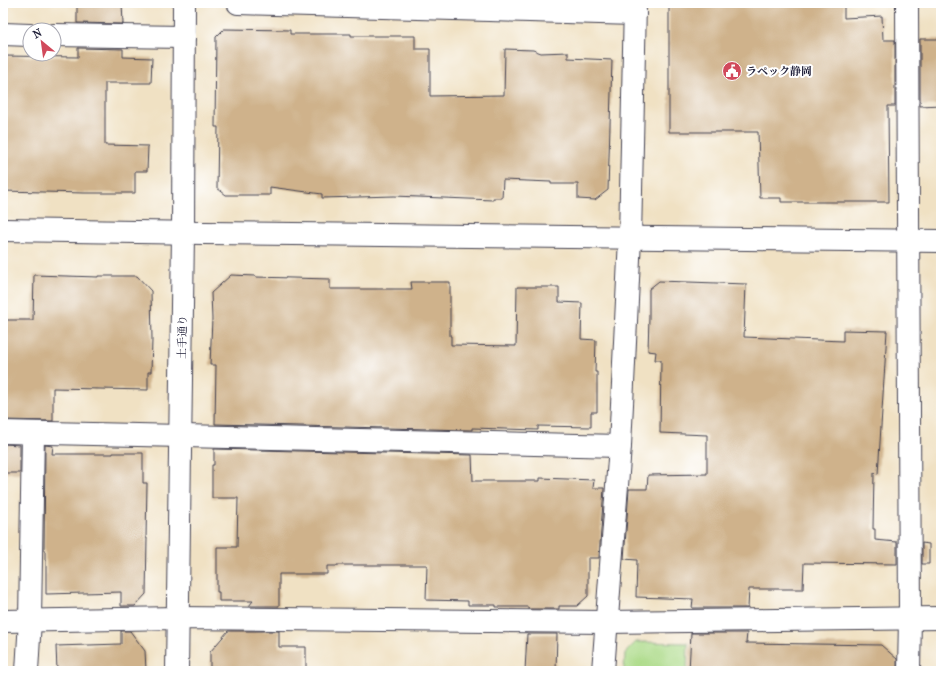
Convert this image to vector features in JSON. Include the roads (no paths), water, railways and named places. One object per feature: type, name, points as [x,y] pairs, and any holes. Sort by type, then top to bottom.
[{"type":"street","name":"土手通り","points":[[177,671],[183,233],[184,3]]},
{"type":"street","points":[[238,3],[635,8],[630,238],[620,446],[606,622],[604,671]]},
{"type":"street","points":[[907,3],[909,671]]},
{"type":"street","points":[[3,34],[22,34]]},
{"type":"street","points":[[62,35],[184,36]]},
{"type":"street","points":[[3,230],[941,241]]},
{"type":"street","points":[[3,432],[620,446]]},
{"type":"street","points":[[27,671],[30,620],[33,433]]},
{"type":"street","points":[[3,621],[177,618],[606,622],[941,618]]},
{"type":"place","name":"ラペック静岡","points":[[732,71]]}]
